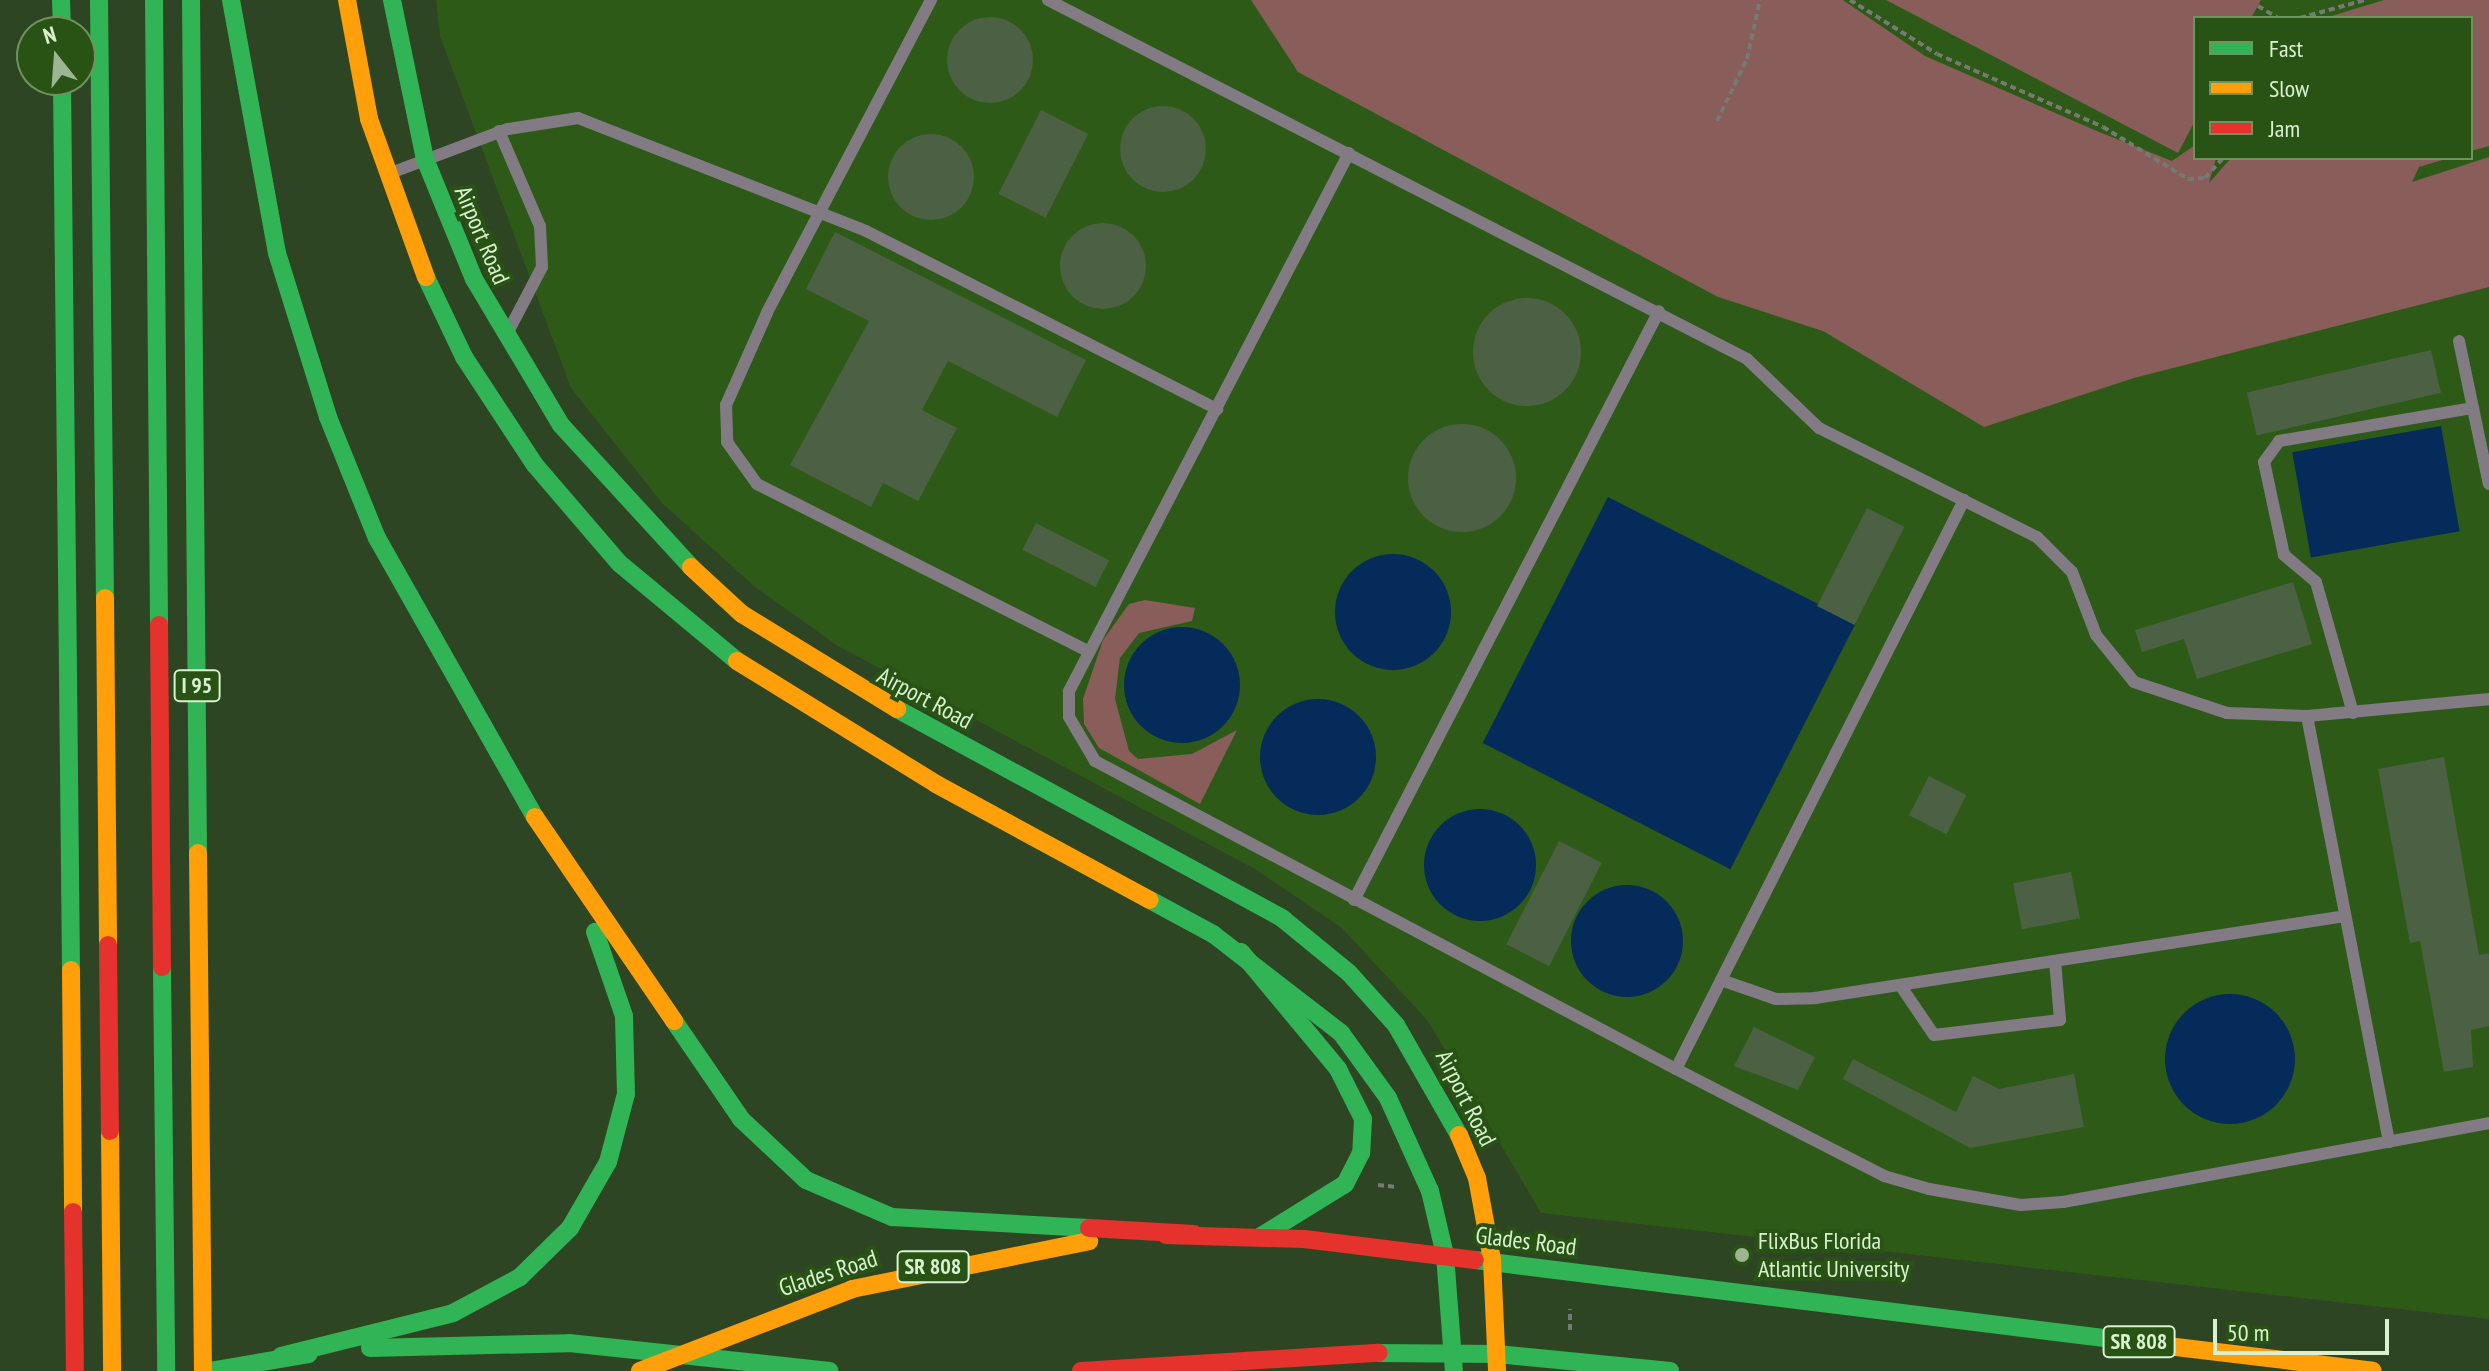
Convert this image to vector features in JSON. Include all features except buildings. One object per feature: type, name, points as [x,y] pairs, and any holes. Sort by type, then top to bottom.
[{"type":"main road","points":[[99,0],[112,1371]]},
{"type":"main road","points":[[154,0],[166,1371]]},
{"type":"main road","name":"I 95","points":[[191,0],[206,1371]]},
{"type":"main road","points":[[231,0],[267,211],[343,458],[432,650],[566,863],[741,1119],[815,1185],[859,1207],[914,1221],[1194,1234]]},
{"type":"main road","points":[[347,0],[385,175],[446,321],[511,431],[591,532],[682,621],[881,753],[1241,952],[1318,1010],[1373,1075],[1420,1165],[1445,1255],[1454,1362]]},
{"type":"main road","name":"Airport Road","points":[[392,0],[425,159],[504,338],[615,493],[742,614],[855,688],[1258,903],[1349,973],[1413,1048],[1459,1130],[1482,1197],[1492,1260],[1497,1363]]},
{"type":"main road","points":[[62,96],[75,1371]]},
{"type":"main road","points":[[281,1356],[477,1302],[537,1264],[584,1208],[616,1138],[626,1042],[610,968],[566,863]]},
{"type":"main road","points":[[1241,952],[1338,1069],[1363,1119],[1361,1153],[1345,1184],[1260,1236]]},
{"type":"main road","name":"Glades Road","points":[[640,1371],[812,1301],[933,1267],[1074,1243],[1194,1234],[1260,1236],[1492,1260],[2373,1371]]},
{"type":"main road","name":"Glades Road","points":[[206,1371],[281,1356],[518,1340],[685,1353],[830,1371]]},
{"type":"main road","points":[[1081,1371],[1247,1354],[1670,1371]]},
{"type":"lane","points":[[931,0],[726,405],[727,442],[738,466],[757,484],[1089,652]]},
{"type":"lane","points":[[1048,0],[1659,311],[1747,359],[1819,428],[1964,500],[2058,554],[2096,635],[2134,682],[2227,713],[2307,716],[2489,699]]},
{"type":"lane","points":[[385,175],[499,131],[578,118],[823,215],[1217,409]]},
{"type":"lane","points":[[499,131],[540,226],[542,267],[504,338]]},
{"type":"lane","points":[[1349,153],[1069,691],[1069,717],[1095,761],[1354,900],[1884,1176],[2021,1205],[2489,1123]]},
{"type":"lane","points":[[1354,900],[1659,311]]},
{"type":"lane","points":[[2459,341],[2489,484]]},
{"type":"lane","points":[[2353,713],[2316,582],[2284,555],[2264,462],[2279,441],[2473,408]]},
{"type":"lane","points":[[1676,1069],[1964,500]]},
{"type":"lane","points":[[2307,716],[2389,1142]]},
{"type":"lane","points":[[1721,980],[1776,999],[1900,985],[2345,916]]},
{"type":"lane","points":[[1900,985],[1934,1035],[2060,1020],[2055,961]]},
{"type":"path","points":[[1717,121],[1747,59],[1760,0]]},
{"type":"path","points":[[1850,0],[1937,54],[2103,127],[2188,179],[2205,178],[2221,160]]},
{"type":"path","points":[[2312,16],[2365,0]]},
{"type":"path","points":[[2258,6],[2275,16]]},
{"type":"path","points":[[1363,1183],[1402,1188]]},
{"type":"path","points":[[1570,1309],[1570,1333]]},
{"type":"shaded area","points":[[436,0],[2489,0],[2489,1319],[1541,1213],[1428,1021],[1342,928],[1255,869],[838,646],[755,587],[662,503],[571,388],[440,36]]},
{"type":"shaded area","points":[[1251,0],[1843,0],[1925,56],[2099,132],[2172,161],[2193,146],[2193,160],[2215,160],[2209,183],[2229,160],[2442,160],[2419,167],[2412,182],[2489,157],[2489,287],[2134,378],[1984,427],[1823,331],[1718,297],[1298,72]]},
{"type":"shaded area","points":[[1886,0],[2261,0],[2252,16],[2193,16],[2193,125],[2178,153]]},
{"type":"shaded area","points":[[2384,0],[2489,0],[2489,146],[2473,150],[2473,16],[2332,16]]},
{"type":"shaded area","points":[[1145,600],[1195,608],[1192,621],[1139,633],[1120,658],[1115,699],[1129,751],[1138,759],[1192,754],[1237,730],[1200,804],[1099,748],[1084,724],[1083,699],[1103,640],[1129,604]]},
{"type":"water","points":[[2441,426],[2460,531],[2311,558],[2292,452]]},
{"type":"water","points":[[1608,497],[1856,623],[1730,869],[1483,743]]},
{"type":"water","points":[[1393,554],[1415,558],[1434,571],[1447,590],[1451,612],[1447,634],[1434,653],[1415,666],[1393,670],[1371,666],[1352,653],[1339,634],[1335,612],[1339,590],[1352,571],[1371,558]]},
{"type":"water","points":[[1182,627],[1204,631],[1223,644],[1236,663],[1240,685],[1236,707],[1223,726],[1204,739],[1182,743],[1160,739],[1141,726],[1128,707],[1124,685],[1128,663],[1141,644],[1160,631]]},
{"type":"water","points":[[1318,699],[1340,703],[1359,716],[1372,735],[1376,757],[1372,779],[1359,798],[1340,811],[1318,815],[1296,811],[1277,798],[1264,779],[1260,757],[1264,735],[1277,716],[1296,703]]},
{"type":"water","points":[[1480,809],[1501,814],[1519,826],[1531,844],[1536,865],[1531,886],[1519,904],[1501,916],[1480,921],[1459,916],[1441,904],[1429,886],[1424,865],[1429,844],[1441,826],[1459,814]]},
{"type":"water","points":[[1627,885],[1648,890],[1666,902],[1678,920],[1683,941],[1678,962],[1666,980],[1648,992],[1627,997],[1606,992],[1588,980],[1576,962],[1571,941],[1576,920],[1588,902],[1606,890]]},
{"type":"water","points":[[2230,994],[2255,999],[2276,1013],[2290,1034],[2295,1059],[2290,1084],[2276,1105],[2255,1119],[2230,1124],[2205,1119],[2184,1105],[2170,1084],[2165,1059],[2170,1034],[2184,1013],[2205,999]]},
{"type":"traffic: fast","points":[[61,0],[62,16]]},
{"type":"traffic: fast","points":[[99,0],[105,598]]},
{"type":"traffic: fast","points":[[154,0],[159,625]]},
{"type":"traffic: fast","points":[[191,0],[198,853]]},
{"type":"traffic: fast","points":[[231,0],[277,253],[328,417],[377,538],[535,817]]},
{"type":"traffic: fast","points":[[392,0],[425,159],[474,279],[561,425],[691,567]]},
{"type":"traffic: fast","points":[[62,96],[71,970]]},
{"type":"traffic: fast","points":[[426,277],[464,357],[535,465],[619,563],[737,661]]},
{"type":"traffic: fast","points":[[897,709],[1283,919],[1349,973],[1396,1025],[1459,1135]]},
{"type":"traffic: fast","points":[[1150,900],[1213,934],[1341,1033],[1388,1098],[1430,1191],[1445,1255],[1454,1371]]},
{"type":"traffic: fast","points":[[281,1356],[453,1313],[520,1277],[570,1228],[608,1162],[626,1094],[624,1016],[595,932]]},
{"type":"traffic: fast","points":[[1241,952],[1338,1069],[1363,1119],[1361,1153],[1345,1184],[1261,1236]]},
{"type":"traffic: fast","points":[[162,967],[166,1371]]},
{"type":"traffic: fast","points":[[674,1021],[741,1119],[806,1180],[892,1217],[1089,1228]]},
{"type":"traffic: fast","points":[[1475,1260],[2176,1347]]},
{"type":"traffic: fast","points":[[370,1348],[569,1343],[830,1371]]},
{"type":"traffic: fast","points":[[1378,1353],[1497,1354],[1670,1371]]},
{"type":"traffic: fast","points":[[209,1371],[309,1354]]},
{"type":"traffic: slow","points":[[347,0],[369,119],[426,277]]},
{"type":"traffic: slow","points":[[691,567],[742,614],[897,709]]},
{"type":"traffic: slow","points":[[105,598],[108,945]]},
{"type":"traffic: slow","points":[[737,661],[936,784],[1150,900]]},
{"type":"traffic: slow","points":[[535,817],[674,1021]]},
{"type":"traffic: slow","points":[[198,853],[203,1371]]},
{"type":"traffic: slow","points":[[71,970],[73,1212]]},
{"type":"traffic: slow","points":[[110,1131],[112,1371]]},
{"type":"traffic: slow","points":[[1459,1135],[1477,1178],[1492,1260],[1497,1371]]},
{"type":"traffic: slow","points":[[640,1371],[852,1289],[1089,1241]]},
{"type":"traffic: slow","points":[[2176,1347],[2373,1371]]},
{"type":"traffic: jam","points":[[159,625],[162,967]]},
{"type":"traffic: jam","points":[[108,945],[110,1131]]},
{"type":"traffic: jam","points":[[73,1212],[75,1371]]},
{"type":"traffic: jam","points":[[1089,1228],[1194,1234]]},
{"type":"traffic: jam","points":[[1166,1235],[1304,1239],[1475,1260]]},
{"type":"traffic: jam","points":[[1081,1371],[1378,1353]]},
{"type":"place","name":"FlixBus Florida Atlantic University","points":[[1742,1255]]}]
